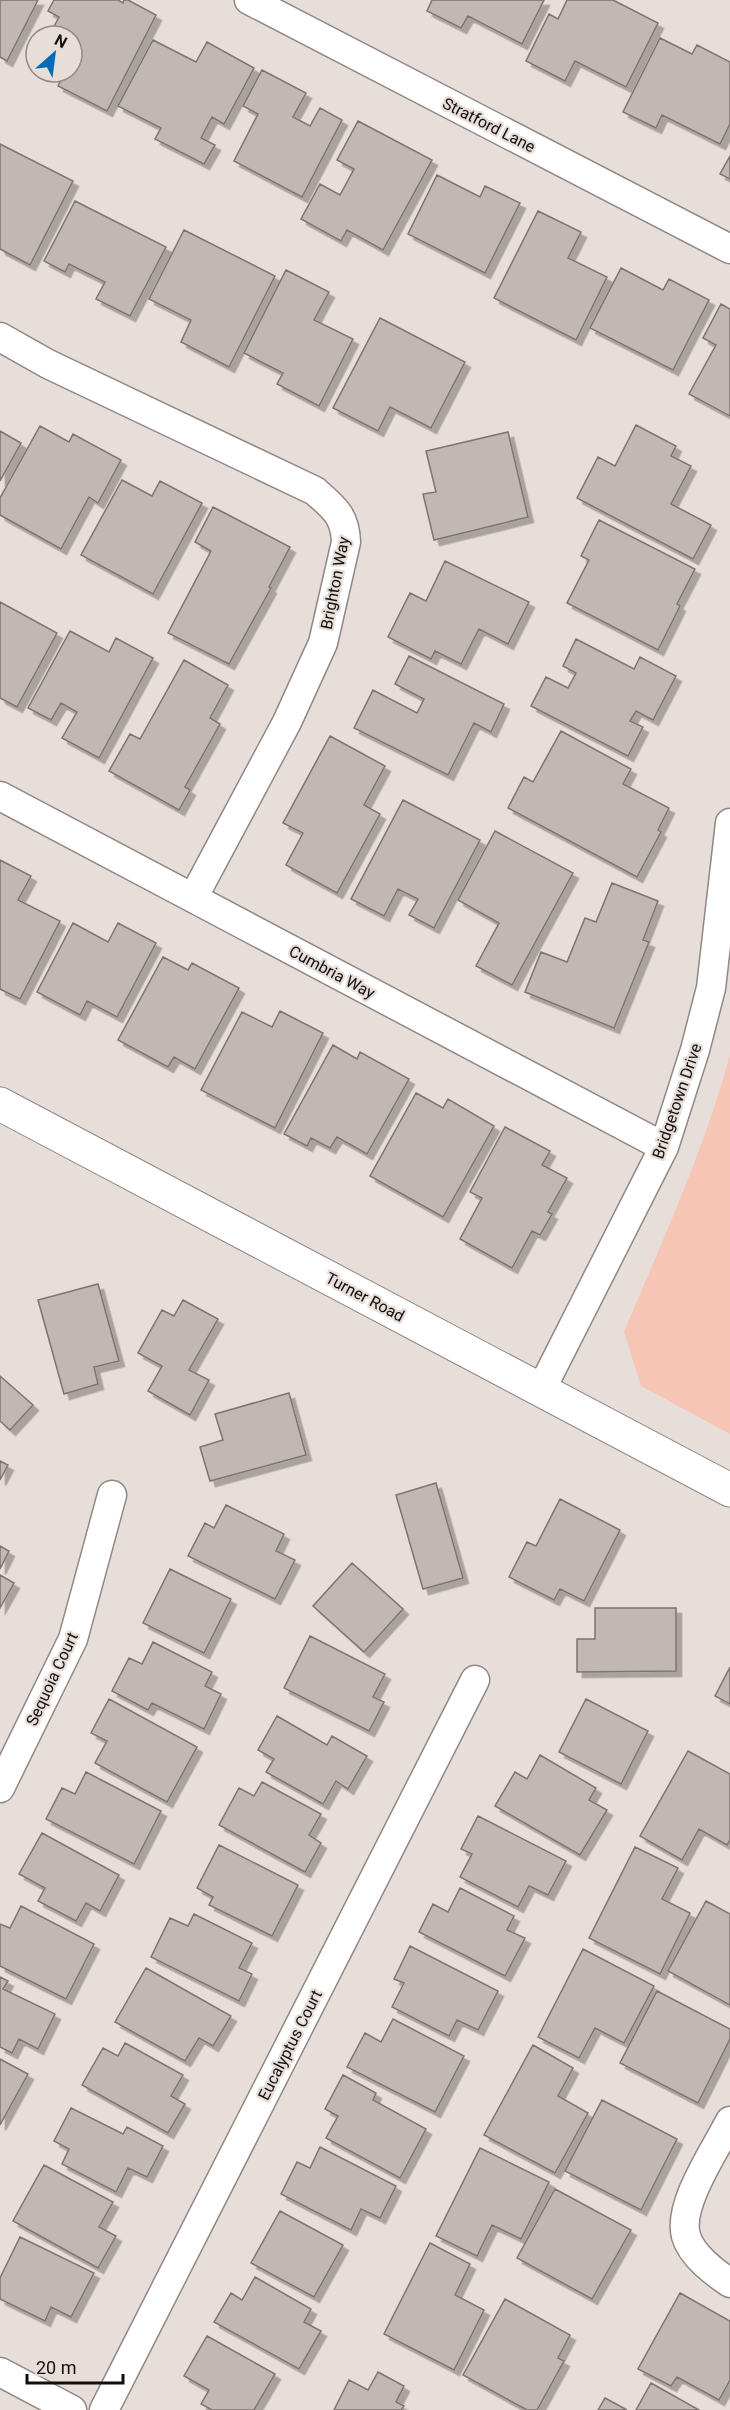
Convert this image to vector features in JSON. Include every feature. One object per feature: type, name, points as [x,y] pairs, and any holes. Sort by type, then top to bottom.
[{"type":"main road","name":"Turner Road","points":[[0,1104],[730,1490]]},
{"type":"street","name":"Stratford Lane","points":[[249,0],[730,249]]},
{"type":"street","name":"Brighton Way","points":[[0,337],[48,364],[315,491],[338,512],[346,528],[346,542],[323,643],[287,722],[193,898]]},
{"type":"street","name":"Cumbria Way","points":[[0,796],[664,1147]]},
{"type":"street","name":"Bridgetown Drive","points":[[540,1390],[664,1147],[695,1050],[711,988],[730,823]]},
{"type":"street","name":"Sequoia Court","points":[[0,1788],[73,1639],[112,1495]]},
{"type":"street","name":"Eucalyptus Court","points":[[104,2410],[475,1680]]},
{"type":"street","points":[[730,2121],[692,2194],[684,2218],[686,2237],[697,2255],[714,2272],[730,2283]]},
{"type":"street","points":[[0,2372],[72,2410]]},
{"type":"shaded area","points":[[730,1055],[730,1434],[641,1386],[624,1332],[695,1161]]},
{"type":"building","points":[[0,0],[38,0],[7,61],[0,57]]},
{"type":"building","points":[[54,0],[118,0],[123,3],[124,0],[128,0],[156,15],[107,111],[58,86],[59,84],[84,84],[84,24],[55,24],[59,17],[48,11]]},
{"type":"building","points":[[432,0],[544,0],[522,44],[468,16],[461,28],[427,11]]},
{"type":"building","points":[[567,0],[613,0],[658,23],[626,87],[575,61],[565,81],[526,61],[549,14],[558,19]]},
{"type":"building","points":[[660,38],[692,54],[697,45],[730,62],[730,124],[720,144],[662,115],[656,128],[623,112]]},
{"type":"building","points":[[153,40],[196,62],[207,42],[254,68],[224,124],[212,117],[201,138],[215,145],[204,164],[155,139],[161,128],[118,106]]},
{"type":"building","points":[[262,70],[306,93],[293,117],[310,126],[320,108],[342,120],[302,197],[234,161],[258,114],[243,106]]},
{"type":"building","points":[[358,121],[432,160],[383,250],[347,230],[341,241],[301,219],[320,184],[340,195],[354,169],[337,160]]},
{"type":"building","points":[[0,144],[73,181],[30,265],[0,249]]},
{"type":"building","points":[[730,156],[730,179],[720,174]]},
{"type":"building","points":[[437,175],[480,197],[485,186],[520,203],[485,273],[408,234]]},
{"type":"building","points":[[75,201],[166,247],[130,316],[96,299],[105,282],[69,264],[65,272],[44,261]]},
{"type":"building","points":[[538,211],[581,232],[568,258],[607,277],[576,340],[494,298]]},
{"type":"building","points":[[184,230],[275,276],[229,367],[181,342],[191,320],[149,299]]},
{"type":"building","points":[[621,268],[663,290],[669,279],[709,300],[673,370],[590,328]]},
{"type":"building","points":[[286,270],[329,292],[314,320],[353,339],[319,406],[277,384],[283,373],[244,353]]},
{"type":"building","points":[[721,304],[730,309],[730,416],[689,394],[716,345],[703,338]]},
{"type":"building","points":[[380,318],[465,362],[431,428],[390,407],[378,431],[333,408]]},
{"type":"building","points":[[636,425],[676,446],[671,456],[691,466],[671,504],[711,525],[693,559],[577,498],[598,457],[615,466]]},
{"type":"building","points":[[40,426],[69,442],[73,434],[121,460],[98,503],[89,497],[61,549],[0,515],[0,498]]},
{"type":"building","points":[[0,431],[21,443],[0,481]]},
{"type":"building","points":[[508,432],[528,517],[434,540],[423,494],[436,492],[426,451]]},
{"type":"building","points":[[122,480],[152,496],[160,481],[202,503],[153,594],[81,555]]},
{"type":"building","points":[[213,507],[290,547],[269,587],[271,588],[229,664],[168,633],[211,551],[195,542]]},
{"type":"building","points":[[599,520],[695,569],[677,604],[680,606],[658,650],[567,603],[589,560],[581,556]]},
{"type":"building","points":[[445,561],[529,602],[508,644],[479,629],[461,664],[435,651],[431,659],[388,637],[410,593],[426,601]]},
{"type":"building","points":[[0,602],[57,633],[17,707],[0,698]]},
{"type":"building","points":[[70,631],[109,652],[116,638],[153,658],[99,758],[62,738],[77,712],[61,703],[51,720],[28,708]]},
{"type":"building","points":[[576,639],[634,669],[640,657],[676,676],[653,720],[636,711],[630,721],[643,727],[628,756],[531,706],[546,677],[568,688],[576,673],[563,666]]},
{"type":"building","points":[[409,656],[504,704],[491,732],[474,723],[448,775],[354,728],[373,690],[417,713],[424,699],[395,684]]},
{"type":"building","points":[[184,660],[228,685],[210,718],[220,724],[185,787],[190,790],[179,810],[109,771],[130,734],[140,739]]},
{"type":"building","points":[[561,731],[631,769],[623,784],[669,808],[658,830],[661,832],[637,877],[508,808],[524,777],[533,782]]},
{"type":"building","points":[[330,736],[385,766],[364,805],[380,814],[337,893],[286,865],[303,833],[283,823]]},
{"type":"building","points":[[403,800],[480,840],[434,928],[409,915],[418,899],[398,889],[384,916],[351,899]]},
{"type":"building","points":[[495,831],[573,873],[512,985],[476,966],[499,923],[458,900]]},
{"type":"building","points":[[0,860],[31,876],[18,900],[60,921],[20,999],[0,989]]},
{"type":"building","points":[[612,883],[658,901],[643,940],[649,942],[614,1028],[525,992],[541,952],[567,962],[585,918],[596,922]]},
{"type":"building","points":[[73,923],[108,942],[118,923],[156,943],[117,1017],[87,1001],[80,1015],[37,992]]},
{"type":"building","points":[[163,957],[188,970],[192,963],[239,988],[195,1069],[174,1057],[168,1067],[118,1040]]},
{"type":"building","points":[[280,1011],[323,1033],[275,1128],[201,1090],[242,1012],[272,1027]]},
{"type":"building","points":[[333,1045],[357,1059],[360,1052],[409,1079],[367,1154],[337,1137],[330,1148],[311,1138],[307,1146],[284,1134]]},
{"type":"building","points":[[416,1093],[443,1108],[448,1099],[494,1126],[443,1217],[370,1176]]},
{"type":"building","points":[[505,1127],[550,1151],[542,1165],[567,1178],[548,1212],[552,1214],[540,1235],[532,1231],[512,1268],[460,1239],[482,1198],[470,1192]]},
{"type":"building","points":[[98,1284],[119,1361],[94,1367],[98,1384],[64,1394],[38,1300]]},
{"type":"building","points":[[183,1300],[218,1319],[189,1370],[209,1380],[190,1415],[148,1391],[162,1366],[138,1353],[162,1310],[174,1316]]},
{"type":"building","points":[[0,1376],[33,1405],[10,1430],[0,1421]]},
{"type":"building","points":[[289,1393],[306,1455],[210,1481],[200,1447],[223,1440],[215,1414]]},
{"type":"building","points":[[0,1461],[8,1465],[0,1480]]},
{"type":"building","points":[[436,1483],[463,1578],[423,1589],[396,1495]]},
{"type":"building","points":[[560,1499],[620,1530],[584,1601],[560,1589],[554,1600],[509,1577],[527,1542],[536,1546]]},
{"type":"building","points":[[226,1505],[284,1534],[276,1551],[295,1560],[275,1599],[188,1556],[205,1523],[214,1528]]},
{"type":"building","points":[[0,1546],[9,1551],[0,1569]]},
{"type":"building","points":[[352,1563],[403,1609],[364,1652],[313,1606]]},
{"type":"building","points":[[170,1569],[231,1599],[204,1653],[143,1623]]},
{"type":"building","points":[[0,1575],[14,1583],[0,1608]]},
{"type":"building","points":[[595,1608],[676,1608],[676,1671],[577,1672],[577,1639],[595,1639]]},
{"type":"building","points":[[310,1636],[385,1674],[373,1697],[384,1702],[369,1731],[284,1688]]},
{"type":"building","points":[[153,1642],[212,1672],[205,1686],[221,1694],[204,1729],[152,1703],[148,1710],[112,1691],[129,1658],[142,1664]]},
{"type":"building","points":[[730,1667],[730,1704],[715,1696]]},
{"type":"building","points":[[109,1699],[197,1747],[167,1802],[95,1763],[107,1741],[91,1733]]},
{"type":"building","points":[[586,1699],[648,1731],[621,1784],[559,1752]]},
{"type":"building","points":[[277,1716],[327,1745],[332,1736],[367,1756],[348,1789],[336,1781],[323,1804],[266,1772],[274,1759],[258,1750]]},
{"type":"building","points":[[688,1751],[730,1774],[730,1840],[727,1845],[699,1829],[682,1860],[640,1836]]},
{"type":"building","points":[[540,1755],[596,1788],[589,1800],[607,1810],[580,1855],[495,1806],[515,1772],[527,1779]]},
{"type":"building","points":[[86,1772],[161,1811],[134,1864],[46,1819],[62,1788],[75,1794]]},
{"type":"building","points":[[262,1782],[321,1814],[309,1835],[321,1843],[305,1872],[219,1825],[239,1788],[254,1796]]},
{"type":"building","points":[[478,1816],[566,1861],[548,1895],[529,1886],[518,1907],[460,1877],[472,1854],[461,1849]]},
{"type":"building","points":[[42,1833],[119,1875],[100,1911],[86,1903],[76,1921],[38,1901],[45,1888],[19,1874]]},
{"type":"building","points":[[219,1845],[298,1885],[272,1936],[209,1905],[213,1897],[197,1888]]},
{"type":"building","points":[[635,1847],[678,1868],[662,1899],[690,1913],[660,1974],[589,1938]]},
{"type":"building","points":[[460,1888],[514,1916],[507,1930],[525,1938],[505,1976],[419,1932],[433,1904],[448,1912]]},
{"type":"building","points":[[706,1901],[730,1914],[730,2005],[668,1971]]},
{"type":"building","points":[[21,1906],[94,1944],[66,1999],[0,1966],[0,1924],[10,1928]]},
{"type":"building","points":[[194,1914],[252,1943],[239,1968],[252,1974],[239,2001],[151,1957],[170,1918],[188,1926]]},
{"type":"building","points":[[410,1946],[498,1991],[478,2030],[457,2020],[449,2036],[392,2007],[404,1983],[394,1979]]},
{"type":"building","points":[[583,1949],[654,1986],[624,2043],[595,2028],[579,2058],[538,2037]]},
{"type":"building","points":[[146,1968],[231,2016],[213,2046],[199,2038],[185,2061],[115,2022]]},
{"type":"building","points":[[0,1977],[8,1981],[3,1989],[55,2014],[38,2049],[19,2039],[12,2053],[0,2047]]},
{"type":"building","points":[[657,1991],[730,2029],[730,2039],[698,2103],[620,2063]]},
{"type":"building","points":[[393,2019],[464,2056],[435,2112],[347,2067],[365,2033],[381,2042]]},
{"type":"building","points":[[125,2043],[183,2075],[171,2096],[185,2104],[168,2133],[82,2085],[103,2048],[118,2056]]},
{"type":"building","points":[[533,2045],[573,2068],[558,2096],[588,2113],[555,2173],[484,2135]]},
{"type":"building","points":[[0,2059],[28,2074],[0,2125]]},
{"type":"building","points":[[343,2075],[376,2093],[373,2100],[426,2129],[400,2178],[326,2138],[338,2116],[325,2109]]},
{"type":"building","points":[[602,2100],[677,2139],[641,2210],[565,2171]]},
{"type":"building","points":[[71,2108],[123,2134],[127,2127],[163,2146],[147,2177],[128,2168],[116,2192],[62,2164],[69,2149],[54,2141]]},
{"type":"building","points":[[320,2147],[396,2186],[380,2218],[361,2209],[351,2230],[281,2194],[297,2162],[310,2168]]},
{"type":"building","points":[[480,2148],[549,2182],[521,2239],[492,2225],[477,2256],[436,2236]]},
{"type":"building","points":[[44,2165],[113,2202],[99,2227],[116,2236],[98,2268],[13,2221]]},
{"type":"building","points":[[555,2189],[631,2230],[592,2299],[517,2258]]},
{"type":"building","points":[[280,2211],[343,2245],[314,2297],[251,2263]]},
{"type":"building","points":[[20,2237],[94,2273],[71,2317],[51,2307],[45,2321],[0,2299],[0,2278]]},
{"type":"building","points":[[430,2243],[470,2264],[455,2295],[484,2310],[454,2370],[384,2334]]},
{"type":"building","points":[[255,2277],[311,2309],[304,2322],[321,2331],[299,2369],[214,2322],[231,2293],[242,2300]]},
{"type":"building","points":[[680,2293],[730,2321],[730,2380],[719,2400],[677,2377],[671,2386],[638,2369]]},
{"type":"building","points":[[505,2299],[570,2335],[558,2358],[564,2361],[537,2410],[527,2410],[463,2375]]},
{"type":"building","points":[[207,2336],[275,2374],[254,2410],[212,2410],[201,2404],[209,2390],[184,2376]]},
{"type":"building","points":[[378,2372],[404,2386],[396,2402],[404,2406],[401,2410],[334,2410],[349,2380],[368,2390]]},
{"type":"building","points":[[651,2383],[699,2410],[636,2410]]},
{"type":"building","points":[[605,2398],[627,2410],[598,2410]]}]
